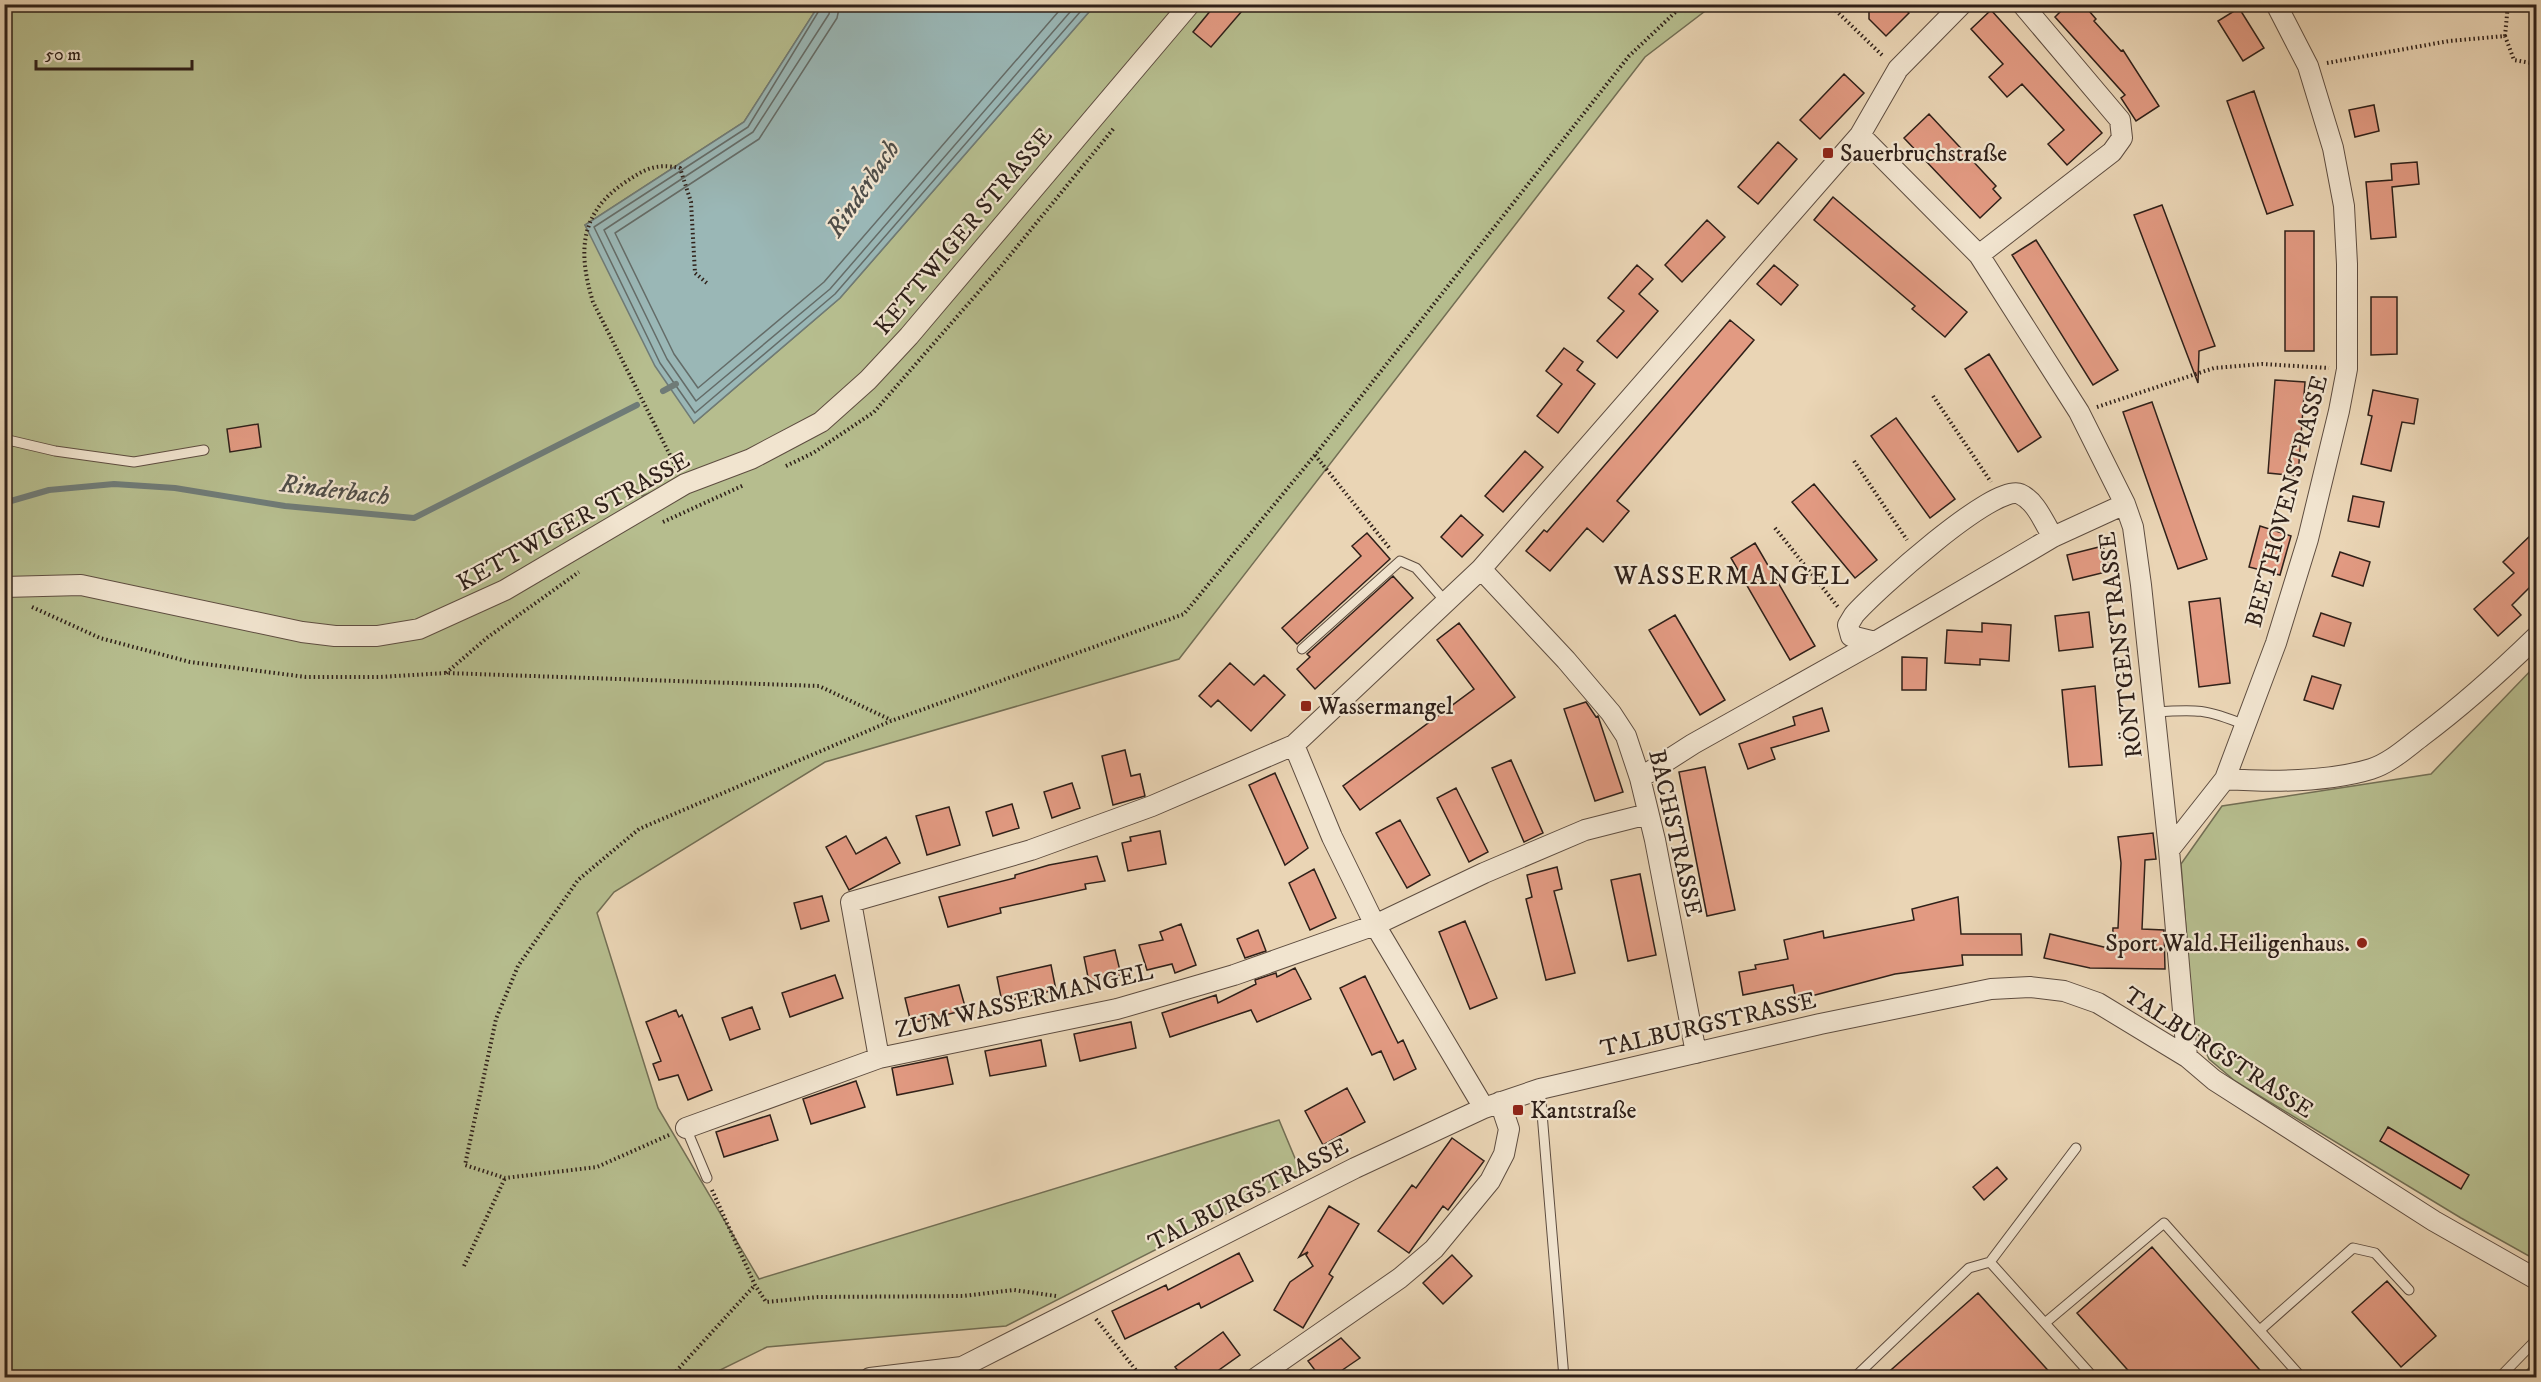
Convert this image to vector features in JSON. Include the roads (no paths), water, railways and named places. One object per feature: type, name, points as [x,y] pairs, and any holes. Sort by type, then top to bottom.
[{"type":"street","name":"KETTWIGER STRASSE","points":[[4,587],[81,585],[302,632],[335,636],[377,636],[418,629],[486,599],[685,484],[752,459],[784,444],[821,422],[843,404],[909,336],[1190,4]]},
{"type":"street","points":[[879,1058],[851,902],[1042,846],[1152,806],[1294,745],[1481,569],[1860,135],[1898,69],[1962,4]]},
{"type":"street","points":[[1979,255],[2112,152],[2122,138],[2120,120],[2022,4]]},
{"type":"street","name":"BEETHOVENSTRASSE","points":[[2169,850],[2225,779],[2276,643],[2308,539],[2347,369],[2347,264],[2344,206],[2333,148],[2308,66],[2276,4]]},
{"type":"street","name":"RÖNTGENSTRASSE","points":[[1860,135],[1979,255],[2079,412],[2126,504],[2133,526],[2155,712],[2187,1057]]},
{"type":"street","points":[[1875,642],[1851,636],[1848,625],[1854,615],[1917,555],[2000,496],[2019,493],[2031,501],[2053,537]]},
{"type":"street","points":[[1640,778],[1692,744],[1875,642],[2053,537],[2126,504]]},
{"type":"street","name":"BACHSTRASSE","points":[[1481,569],[1611,713],[1626,736],[1640,778],[1648,814],[1696,1053]]},
{"type":"street","points":[[2225,779],[2256,781],[2330,776],[2373,768],[2395,756],[2446,718],[2536,637]]},
{"type":"street","points":[[1256,1377],[1400,1278],[1441,1241],[1490,1181],[1504,1154],[1509,1129],[1375,925],[1332,837],[1294,745]]},
{"type":"street","name":"ZUM WASSERMANGEL","points":[[686,1128],[879,1058],[1117,1009],[1234,975],[1375,925],[1484,873],[1585,830],[1648,814]]},
{"type":"street","name":"TALBURGSTRASSE","points":[[870,1377],[962,1367],[1334,1178],[1492,1105],[1540,1089],[1991,988],[2030,987],[2064,991],[2098,1003],[2187,1057],[2214,1080],[2434,1221],[2536,1279]]},
{"type":"lane","points":[[4,439],[55,451],[134,462],[204,450]]},
{"type":"lane","points":[[1302,649],[1400,561],[1416,568],[1446,602]]},
{"type":"lane","points":[[2155,712],[2195,709],[2211,711],[2245,725]]},
{"type":"lane","points":[[1540,1089],[1564,1377]]},
{"type":"lane","points":[[686,1128],[707,1179]]},
{"type":"lane","points":[[1854,1377],[1969,1268],[1990,1262],[2076,1148]]},
{"type":"lane","points":[[2045,1323],[2164,1223],[2302,1377]]},
{"type":"lane","points":[[2260,1330],[2353,1248],[2375,1252],[2409,1290]]},
{"type":"lane","points":[[1990,1262],[2094,1377]]},
{"type":"lane","points":[[2500,1376],[2536,1340]]},
{"type":"water","points":[[819,5],[1095,5],[840,298],[694,423],[655,366],[585,225],[744,122]]},
{"type":"waterway","name":"Rinderbach","points":[[663,391],[676,384]]},
{"type":"waterway","name":"Rinderbach","points":[[4,503],[49,490],[114,484],[175,488],[285,506],[414,518],[637,405]]},
{"type":"place","name":"Sauerbruchstraße","points":[[1828,153]]},
{"type":"place","name":"Wassermangel","points":[[1306,706]]},
{"type":"place","name":"Sport.Wald.Heiligenhaus.","points":[[2362,943]]},
{"type":"place","name":"Kantstraße","points":[[1518,1110]]},
{"type":"district","name":"WASSERMANGEL","points":[[1732,575]]}]
